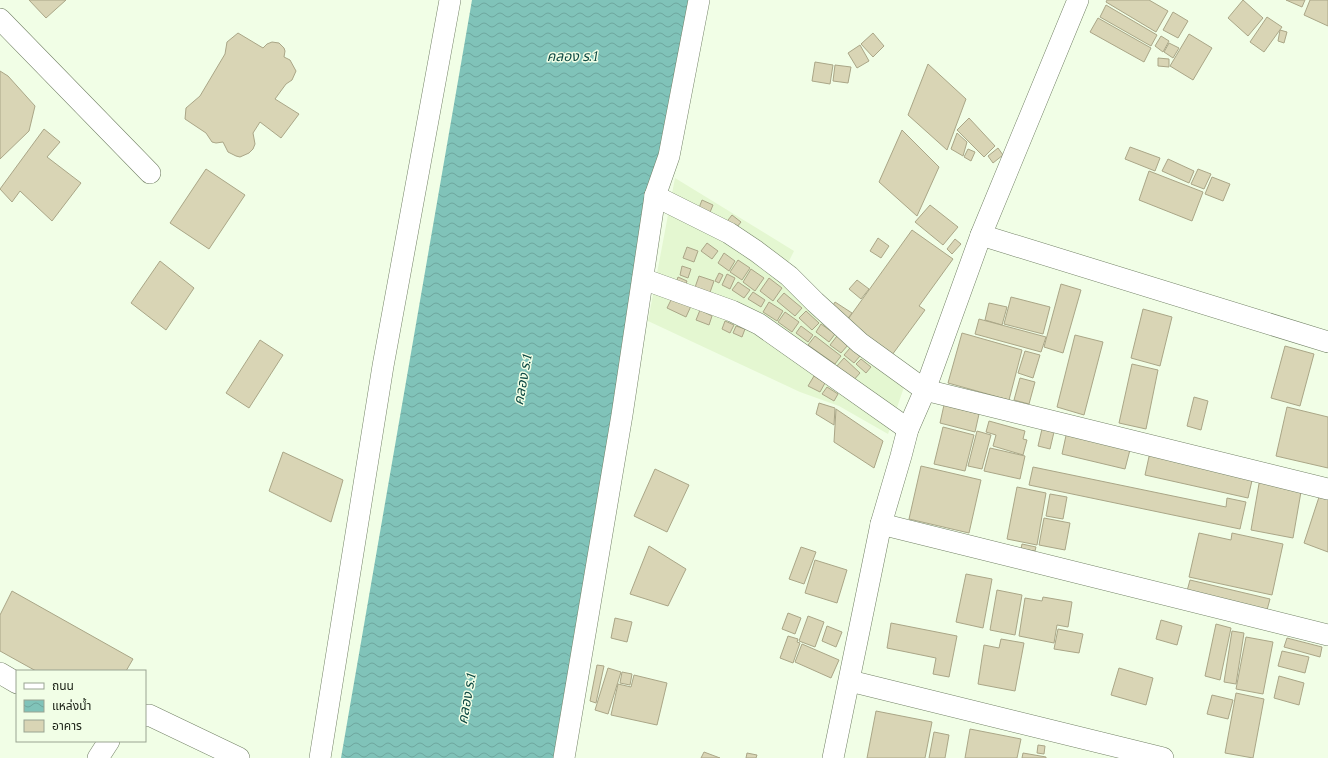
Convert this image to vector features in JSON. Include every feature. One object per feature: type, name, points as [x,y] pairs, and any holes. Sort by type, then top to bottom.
[{"type":"street","points":[[320,758],[383,366],[450,0]]},
{"type":"street","points":[[564,758],[622,414],[655,196],[669,156],[699,0]]},
{"type":"street","points":[[833,758],[881,524],[908,429],[925,390],[981,235],[1078,0]]},
{"type":"street","points":[[0,19],[150,173]]},
{"type":"street","points":[[655,196],[729,232],[756,251],[789,276],[860,343],[925,390],[1328,489]]},
{"type":"street","points":[[981,235],[1328,342]]},
{"type":"street","points":[[643,279],[732,311],[759,324],[908,429]]},
{"type":"street","points":[[881,524],[1328,635]]},
{"type":"street","points":[[0,673],[16,682]]},
{"type":"street","points":[[850,681],[1163,758]]},
{"type":"street","points":[[146,716],[149,715],[239,758]]},
{"type":"street","points":[[98,758],[108,742]]},
{"type":"shaded area","points":[[675,178],[794,251],[781,277],[904,387],[888,434],[839,406],[800,392],[648,321]]},
{"type":"water","name":"คลอง ร.1","points":[[472,0],[692,0],[559,758],[341,758]]},
{"type":"building","points":[[29,0],[66,0],[46,18]]},
{"type":"building","points":[[1107,0],[1149,0],[1168,11],[1156,32],[1106,2]]},
{"type":"building","points":[[1243,0],[1263,18],[1248,36],[1228,18]]},
{"type":"building","points":[[1286,0],[1305,0],[1302,7]]},
{"type":"building","points":[[1310,0],[1328,0],[1328,26],[1304,15]]},
{"type":"building","points":[[1106,5],[1157,35],[1151,46],[1100,17]]},
{"type":"building","points":[[1173,12],[1188,21],[1178,38],[1163,30]]},
{"type":"building","points":[[1267,17],[1282,27],[1264,52],[1250,42]]},
{"type":"building","points":[[1098,18],[1151,48],[1144,62],[1090,32]]},
{"type":"building","points":[[1280,30],[1287,32],[1284,43],[1278,41]]},
{"type":"building","points":[[238,33],[263,48],[272,42],[279,43],[284,48],[284,57],[290,60],[296,71],[292,80],[286,84],[275,99],[299,114],[281,138],[260,122],[253,133],[255,144],[253,149],[249,153],[240,157],[228,152],[223,142],[212,142],[206,133],[185,119],[186,108],[200,96],[225,54],[227,42]]},
{"type":"building","points":[[873,33],[884,46],[873,57],[861,44]]},
{"type":"building","points":[[1189,34],[1212,48],[1193,80],[1170,66]]},
{"type":"building","points":[[1161,36],[1169,41],[1163,52],[1155,46]]},
{"type":"building","points":[[1169,43],[1179,48],[1173,58],[1164,52]]},
{"type":"building","points":[[860,45],[869,61],[857,68],[848,53]]},
{"type":"building","points":[[1158,58],[1169,59],[1169,67],[1158,66]]},
{"type":"building","points":[[815,62],[833,65],[830,84],[812,81]]},
{"type":"building","points":[[928,64],[966,99],[947,150],[908,115]]},
{"type":"building","points":[[835,65],[851,67],[848,83],[833,81]]},
{"type":"building","points":[[0,71],[8,76],[35,106],[29,131],[0,159]]},
{"type":"building","points":[[969,118],[995,146],[984,157],[957,130]]},
{"type":"building","points":[[44,129],[60,142],[47,157],[81,183],[52,221],[20,191],[12,202],[0,189]]},
{"type":"building","points":[[902,130],[939,167],[917,216],[879,182]]},
{"type":"building","points":[[957,133],[967,142],[963,156],[951,149]]},
{"type":"building","points":[[1130,147],[1160,158],[1155,171],[1125,159]]},
{"type":"building","points":[[998,148],[1003,155],[993,163],[988,156]]},
{"type":"building","points":[[968,149],[975,152],[971,161],[964,157]]},
{"type":"building","points":[[1168,159],[1194,171],[1189,183],[1162,171]]},
{"type":"building","points":[[206,169],[245,195],[209,249],[170,223]]},
{"type":"building","points":[[1198,169],[1211,174],[1204,189],[1191,184]]},
{"type":"building","points":[[1149,171],[1203,192],[1192,221],[1139,200]]},
{"type":"building","points":[[1212,177],[1230,184],[1223,201],[1205,194]]},
{"type":"building","points":[[702,200],[713,205],[708,217],[697,213]]},
{"type":"building","points":[[930,205],[958,227],[943,245],[915,222]]},
{"type":"building","points":[[732,215],[741,222],[733,232],[724,225]]},
{"type":"building","points":[[912,230],[953,259],[919,306],[925,310],[892,355],[846,322]]},
{"type":"building","points":[[878,238],[889,246],[881,258],[870,251]]},
{"type":"building","points":[[955,239],[961,244],[952,254],[947,249]]},
{"type":"building","points":[[707,243],[718,251],[712,259],[701,251]]},
{"type":"building","points":[[687,247],[698,251],[694,262],[683,258]]},
{"type":"building","points":[[724,253],[735,261],[729,271],[718,263]]},
{"type":"building","points":[[738,260],[750,268],[742,280],[730,272]]},
{"type":"building","points":[[160,261],[194,288],[166,330],[131,303]]},
{"type":"building","points":[[682,266],[691,269],[688,278],[680,275]]},
{"type":"building","points":[[751,269],[764,278],[755,291],[743,282]]},
{"type":"building","points":[[719,273],[723,275],[719,283],[715,281]]},
{"type":"building","points":[[727,274],[735,278],[730,289],[722,285]]},
{"type":"building","points":[[699,276],[714,281],[708,298],[693,293]]},
{"type":"building","points":[[678,277],[687,281],[684,289],[675,286]]},
{"type":"building","points":[[769,278],[782,288],[773,301],[760,291]]},
{"type":"building","points":[[857,280],[869,289],[861,299],[849,289]]},
{"type":"building","points":[[738,282],[750,290],[744,298],[732,290]]},
{"type":"building","points":[[1061,284],[1081,290],[1063,353],[1044,347]]},
{"type":"building","points":[[753,292],[765,300],[761,307],[748,299]]},
{"type":"building","points":[[784,293],[802,308],[795,316],[777,301]]},
{"type":"building","points":[[1011,297],[1050,307],[1043,334],[1004,324]]},
{"type":"building","points":[[672,298],[691,306],[686,317],[667,308]]},
{"type":"building","points":[[769,302],[783,311],[777,321],[763,312]]},
{"type":"building","points":[[835,302],[852,313],[846,321],[830,310]]},
{"type":"building","points":[[989,303],[1007,307],[1002,325],[985,320]]},
{"type":"building","points":[[1143,309],[1172,317],[1160,366],[1131,358]]},
{"type":"building","points":[[700,310],[712,316],[709,325],[696,320]]},
{"type":"building","points":[[806,311],[819,323],[812,330],[799,318]]},
{"type":"building","points":[[785,312],[799,322],[792,332],[778,322]]},
{"type":"building","points":[[979,319],[1046,337],[1041,352],[975,334]]},
{"type":"building","points":[[725,321],[734,325],[730,333],[722,329]]},
{"type":"building","points":[[821,324],[835,334],[829,342],[816,332]]},
{"type":"building","points":[[736,326],[745,329],[742,337],[733,333]]},
{"type":"building","points":[[801,326],[813,335],[808,342],[796,333]]},
{"type":"building","points":[[962,333],[1022,350],[1009,400],[948,383]]},
{"type":"building","points":[[1075,335],[1103,342],[1084,415],[1057,407]]},
{"type":"building","points":[[815,336],[841,356],[835,364],[808,345]]},
{"type":"building","points":[[837,336],[848,345],[841,353],[830,345]]},
{"type":"building","points":[[260,340],[283,355],[249,408],[226,393]]},
{"type":"building","points":[[1285,346],[1314,354],[1300,406],[1271,398]]},
{"type":"building","points":[[850,348],[860,356],[854,363],[844,355]]},
{"type":"building","points":[[1025,351],[1040,355],[1033,378],[1018,373]]},
{"type":"building","points":[[844,358],[860,373],[852,382],[836,367]]},
{"type":"building","points":[[861,359],[871,367],[866,373],[856,364]]},
{"type":"building","points":[[1132,364],[1158,370],[1146,429],[1119,423]]},
{"type":"building","points":[[814,376],[825,383],[820,392],[808,386]]},
{"type":"building","points":[[1020,378],[1035,382],[1029,404],[1014,400]]},
{"type":"building","points":[[827,387],[838,394],[834,401],[822,394]]},
{"type":"building","points":[[1194,397],[1208,401],[1201,430],[1187,426]]},
{"type":"building","points":[[819,403],[835,408],[834,425],[816,414]]},
{"type":"building","points":[[944,405],[979,414],[975,432],[940,423]]},
{"type":"building","points":[[1287,407],[1328,417],[1328,468],[1276,456]]},
{"type":"building","points":[[836,409],[883,441],[874,468],[834,442]]},
{"type":"building","points":[[989,421],[1025,431],[1023,439],[1027,440],[1023,455],[993,446],[996,435],[986,432]]},
{"type":"building","points":[[943,427],[974,435],[965,471],[934,464]]},
{"type":"building","points":[[1042,429],[1054,432],[1050,449],[1038,446]]},
{"type":"building","points":[[977,431],[991,435],[982,469],[968,466]]},
{"type":"building","points":[[1067,431],[1131,446],[1125,469],[1062,454]]},
{"type":"building","points":[[990,448],[1025,456],[1020,479],[984,471]]},
{"type":"building","points":[[283,452],[343,480],[331,522],[269,491]]},
{"type":"building","points":[[1150,452],[1253,476],[1248,498],[1145,475]]},
{"type":"building","points":[[921,466],[981,480],[969,533],[909,519]]},
{"type":"building","points":[[1033,467],[1226,507],[1227,498],[1246,502],[1240,529],[1029,485]]},
{"type":"building","points":[[655,469],[689,485],[667,532],[634,516]]},
{"type":"building","points":[[1260,478],[1302,486],[1293,538],[1251,530]]},
{"type":"building","points":[[1017,487],[1046,493],[1037,545],[1007,539]]},
{"type":"building","points":[[1050,494],[1067,497],[1063,519],[1046,516]]},
{"type":"building","points":[[1320,494],[1328,497],[1328,552],[1304,543]]},
{"type":"building","points":[[1044,518],[1070,523],[1065,550],[1039,545]]},
{"type":"building","points":[[1199,533],[1231,540],[1232,533],[1283,544],[1272,595],[1189,577]]},
{"type":"building","points":[[1022,544],[1036,547],[1035,551],[1021,549]]},
{"type":"building","points":[[649,546],[686,569],[668,606],[630,594]]},
{"type":"building","points":[[801,547],[816,552],[804,584],[789,579]]},
{"type":"building","points":[[815,560],[847,570],[837,603],[805,593]]},
{"type":"building","points":[[966,574],[992,579],[983,628],[956,622]]},
{"type":"building","points":[[1190,580],[1270,599],[1267,610],[1187,591]]},
{"type":"building","points":[[997,590],[1022,595],[1015,635],[990,630]]},
{"type":"building","points":[[12,591],[133,659],[127,670],[34,670],[0,651],[0,615]]},
{"type":"building","points":[[1043,597],[1072,602],[1068,627],[1057,625],[1054,643],[1019,636],[1025,598],[1042,601]]},
{"type":"building","points":[[788,613],[801,618],[795,634],[782,629]]},
{"type":"building","points":[[808,616],[824,622],[815,647],[799,641]]},
{"type":"building","points":[[615,618],[632,622],[627,642],[611,638]]},
{"type":"building","points":[[1161,620],[1182,626],[1177,645],[1156,639]]},
{"type":"building","points":[[891,623],[957,636],[949,677],[933,674],[936,658],[887,648]]},
{"type":"building","points":[[1216,624],[1231,628],[1220,680],[1205,676]]},
{"type":"building","points":[[827,626],[842,632],[836,647],[822,641]]},
{"type":"building","points":[[1058,629],[1083,634],[1079,653],[1054,649]]},
{"type":"building","points":[[1232,631],[1244,633],[1236,684],[1224,682]]},
{"type":"building","points":[[788,636],[798,639],[797,642],[800,643],[793,663],[780,658]]},
{"type":"building","points":[[1246,637],[1273,642],[1263,694],[1236,689]]},
{"type":"building","points":[[1287,638],[1322,647],[1320,657],[1284,647]]},
{"type":"building","points":[[1001,639],[1024,643],[1015,691],[978,684],[984,645],[999,648]]},
{"type":"building","points":[[802,644],[839,660],[831,678],[795,662]]},
{"type":"building","points":[[1282,651],[1309,657],[1305,673],[1278,666]]},
{"type":"building","points":[[597,665],[604,666],[596,703],[590,701]]},
{"type":"building","points":[[608,668],[621,672],[608,714],[595,710]]},
{"type":"building","points":[[1119,668],[1153,678],[1146,705],[1111,695]]},
{"type":"building","points":[[622,672],[632,674],[630,685],[620,683]]},
{"type":"building","points":[[634,675],[667,683],[657,725],[611,715],[618,684],[631,687]]},
{"type":"building","points":[[1279,676],[1304,683],[1299,705],[1274,698]]},
{"type":"building","points":[[1236,693],[1264,699],[1253,758],[1225,753]]},
{"type":"building","points":[[1212,695],[1233,700],[1228,719],[1207,714]]},
{"type":"building","points":[[876,711],[932,722],[925,758],[867,758]]},
{"type":"building","points":[[970,729],[1021,739],[1017,758],[965,758]]},
{"type":"building","points":[[934,732],[949,735],[945,758],[929,758]]},
{"type":"building","points":[[1038,745],[1045,746],[1044,754],[1037,753]]},
{"type":"building","points":[[704,752],[720,758],[701,758]]},
{"type":"building","points":[[747,753],[757,755],[756,758],[746,758]]},
{"type":"building","points":[[1023,753],[1046,757],[1046,758],[1022,758]]}]
